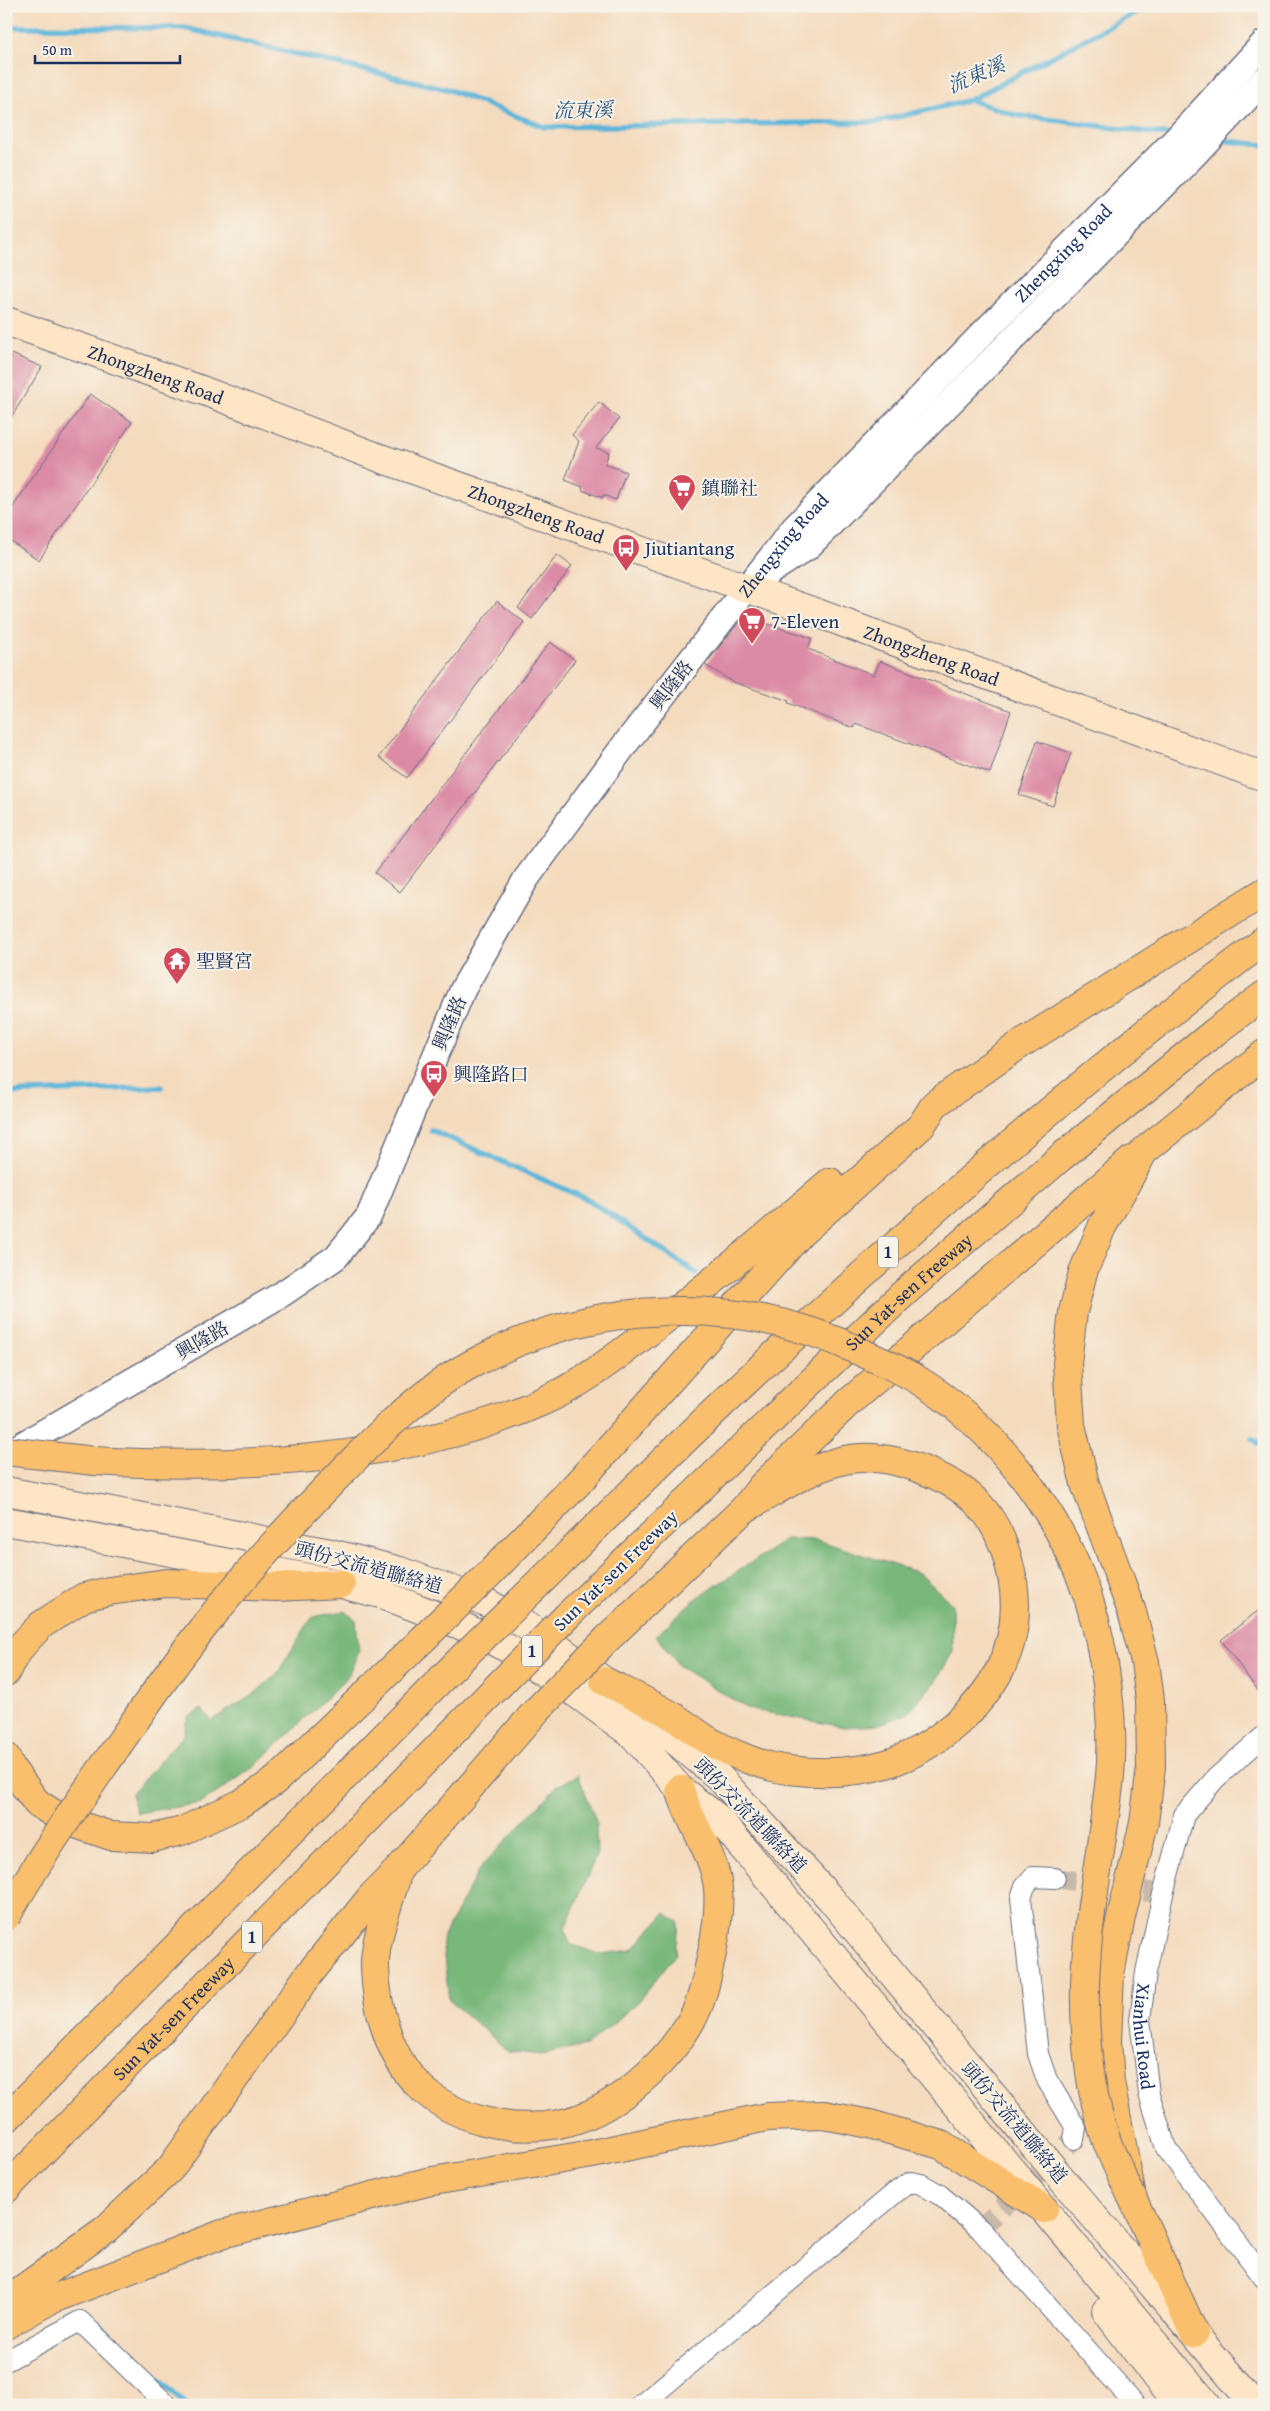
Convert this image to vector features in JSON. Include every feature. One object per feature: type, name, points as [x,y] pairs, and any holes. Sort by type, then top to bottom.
[{"type":"highway","points":[[6,1453],[95,1461],[178,1464],[241,1463],[320,1458],[425,1441],[486,1424],[545,1401],[616,1356],[703,1291],[910,1118],[935,1104],[1022,1043],[1264,892]]},
{"type":"highway","name":"1","points":[[6,2119],[462,1658],[768,1360],[898,1242],[1021,1136],[1128,1047],[1264,941]]},
{"type":"highway","name":"Sun Yat-sen Freeway","points":[[6,2189],[567,1616],[904,1293],[1060,1158],[1208,1037],[1264,995]]},
{"type":"highway","points":[[6,2301],[106,2229],[170,2169],[310,1973],[372,1896],[398,1870],[537,1710],[607,1639],[744,1509],[762,1486],[849,1402],[1115,1173],[1264,1054]]},
{"type":"highway","points":[[6,1757],[11,1768],[37,1803],[64,1820],[112,1836],[153,1838],[182,1831],[242,1803],[276,1780],[423,1639],[577,1484],[801,1233],[921,1126],[935,1104]]},
{"type":"highway","points":[[1132,2197],[1110,2082],[1108,2009],[1115,1946],[1144,1824],[1148,1797],[1151,1767],[1150,1700],[1144,1662],[1132,1612],[1085,1484],[1071,1425],[1067,1363],[1073,1312],[1083,1272],[1102,1227],[1144,1151]]},
{"type":"highway","points":[[6,1917],[34,1868],[166,1677],[214,1614],[271,1546],[368,1444],[431,1390],[466,1367],[543,1332],[592,1319],[631,1312],[684,1310],[725,1313],[772,1320],[828,1336],[915,1378],[952,1404],[987,1437],[1017,1470],[1046,1511],[1073,1558],[1090,1602],[1108,1692],[1111,1770],[1086,1984],[1090,2071],[1106,2138],[1194,2333]]},
{"type":"highway","points":[[604,1680],[674,1717],[712,1743],[756,1761],[786,1770],[814,1772],[854,1771],[888,1763],[935,1742],[978,1705],[1002,1668],[1014,1626],[1015,1582],[1003,1541],[979,1502],[950,1482],[914,1466],[876,1457],[841,1460],[808,1473],[744,1509]]},
{"type":"highway","points":[[6,1672],[23,1644],[41,1626],[84,1597],[109,1591],[166,1583],[276,1587],[342,1584]]},
{"type":"highway","points":[[398,1870],[375,1965],[378,2001],[394,2052],[417,2084],[444,2104],[482,2122],[522,2127],[560,2124],[601,2108],[636,2086],[663,2059],[692,2020],[708,1975],[716,1928],[718,1889],[707,1850],[686,1810],[680,1789]]},
{"type":"highway","points":[[6,2325],[50,2300],[222,2234],[427,2182],[592,2154],[767,2117],[824,2115],[870,2124],[941,2145],[1044,2209]]},
{"type":"main road","name":"Zhongzheng Road","points":[[6,321],[204,391],[380,458],[1264,777]]},
{"type":"main road","name":"頭份交流道聯絡道","points":[[6,1491],[331,1553],[400,1571],[486,1602],[530,1628],[604,1680],[720,1778],[830,1898],[1066,2184],[1255,2405]]},
{"type":"main road","name":"頭份交流道聯絡道","points":[[6,1521],[342,1584],[384,1595],[460,1625],[509,1649],[577,1694],[633,1735],[680,1789],[718,1819],[1207,2405]]},
{"type":"main road","points":[[1044,2209],[1047,2234],[1177,2405]]},
{"type":"main road","points":[[1194,2333],[1254,2383],[1264,2389]]},
{"type":"street","name":"Zhengxing Road","points":[[1186,147],[1264,43]]},
{"type":"street","name":"Zhengxing Road","points":[[745,589],[808,546],[1186,147],[1264,80]]},
{"type":"street","name":"興隆路","points":[[6,1453],[282,1294],[336,1258],[369,1216],[463,989],[526,879],[626,743],[745,589]]},
{"type":"street","name":"Xianhui Road","points":[[1264,1736],[1216,1778],[1184,1815],[1165,1886],[1146,1972],[1140,2020],[1149,2094],[1166,2148],[1264,2278]]},
{"type":"street","points":[[1055,1878],[1033,1877],[1025,1886],[1021,1898],[1038,2054],[1046,2080],[1076,2128],[1074,2139]]},
{"type":"street","points":[[641,2405],[889,2198],[911,2182],[921,2184],[940,2195],[980,2229],[1136,2405]]},
{"type":"street","points":[[6,2361],[80,2321],[167,2405]]},
{"type":"green space","points":[[787,1539],[817,1540],[919,1573],[952,1604],[953,1651],[938,1678],[907,1714],[877,1725],[844,1727],[748,1709],[679,1666],[656,1636],[691,1602]]},
{"type":"green space","points":[[344,1611],[356,1620],[359,1652],[346,1679],[254,1767],[202,1803],[137,1813],[131,1794],[184,1734],[187,1718],[201,1709],[212,1720],[253,1695],[277,1674],[312,1617]]},
{"type":"green space","points":[[578,1775],[596,1821],[597,1854],[565,1928],[570,1944],[600,1954],[632,1950],[665,1913],[679,1922],[676,1954],[635,2005],[586,2046],[540,2055],[508,2051],[449,2000],[442,1939],[480,1868],[556,1787]]},
{"type":"building","points":[[12,354],[42,367],[6,426],[6,365]]},
{"type":"building","points":[[90,394],[132,422],[39,560],[6,538],[6,517]]},
{"type":"building","points":[[599,402],[619,419],[596,448],[609,452],[605,464],[626,472],[616,500],[603,495],[603,498],[582,490],[583,487],[565,480],[579,441],[572,435]]},
{"type":"building","points":[[557,555],[572,566],[532,619],[518,608]]},
{"type":"building","points":[[497,601],[524,622],[407,778],[379,757]]},
{"type":"building","points":[[749,618],[812,638],[808,649],[874,675],[880,661],[1011,711],[990,773],[856,724],[854,728],[788,703],[789,701],[733,682],[705,665],[739,622]]},
{"type":"building","points":[[550,642],[575,660],[400,892],[375,873]]},
{"type":"building","points":[[1037,741],[1071,753],[1053,806],[1019,795]]},
{"type":"building","points":[[1264,1606],[1264,1699],[1221,1640]]},
{"type":"waterway","name":"流東溪","points":[[6,27],[184,28],[447,89],[544,127],[876,122],[970,100],[1148,6]]},
{"type":"waterway","points":[[970,100],[1015,115],[1170,135]]},
{"type":"waterway","points":[[1219,140],[1264,145]]},
{"type":"waterway","points":[[6,1093],[161,1087]]},
{"type":"waterway","points":[[431,1130],[589,1200],[696,1273]]},
{"type":"waterway","points":[[1253,1439],[1264,1447]]},
{"type":"waterway","points":[[99,2324],[186,2405]]},
{"type":"tunnel","points":[[1055,1878],[1163,1894]]},
{"type":"tunnel","points":[[980,2229],[1074,2139]]},
{"type":"place","name":"鎮聯社","points":[[682,512]]},
{"type":"place","name":"Jiutiantang","points":[[626,572]]},
{"type":"place","name":"7-Eleven","points":[[752,645]]},
{"type":"place","name":"聖賢宮","points":[[177,985]]},
{"type":"place","name":"興隆路口","points":[[434,1098]]}]
